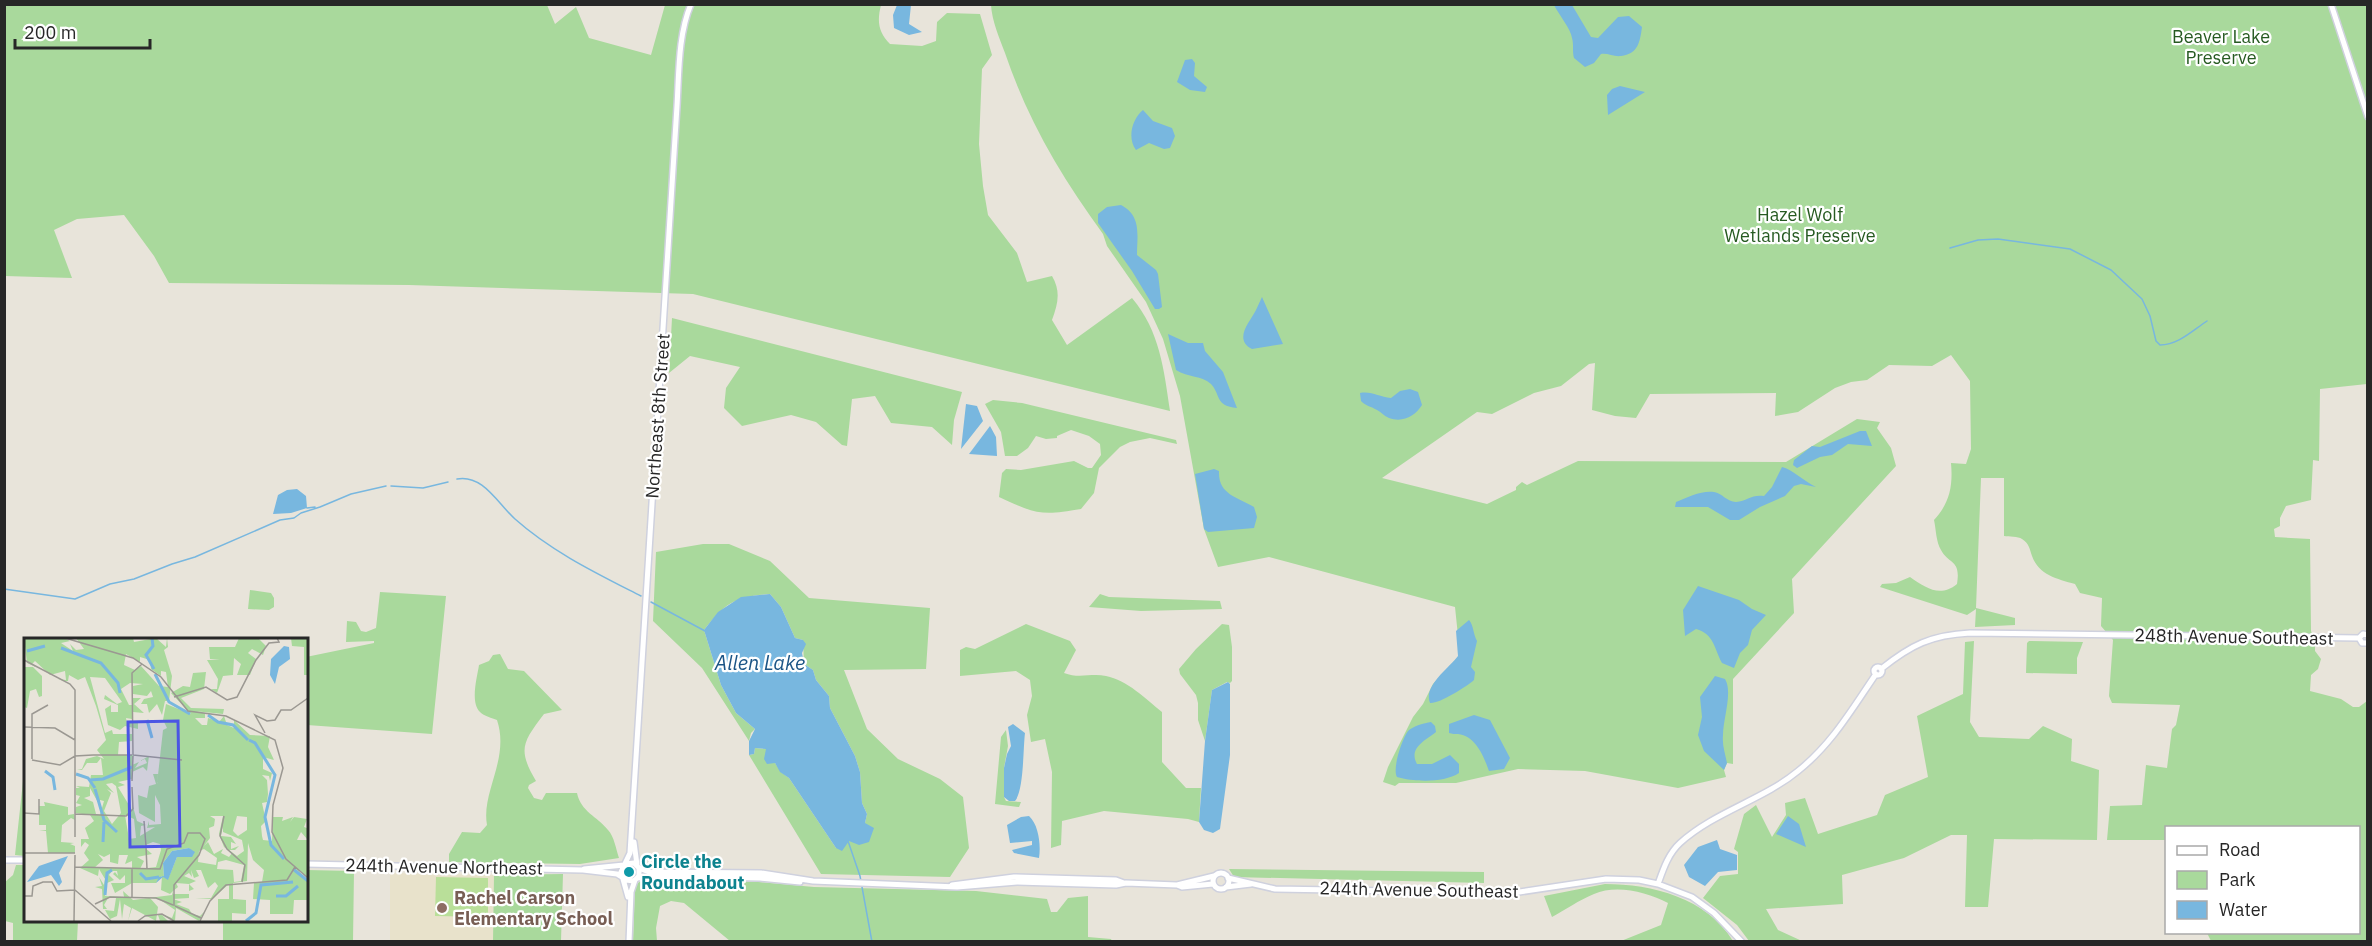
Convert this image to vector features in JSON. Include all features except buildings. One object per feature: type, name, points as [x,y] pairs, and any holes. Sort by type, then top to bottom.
[{"type":"street","name":"Northeast 8th Street","points":[[625,864],[630,853],[632,829],[664,344],[677,106],[683,33],[691,4]]},
{"type":"street","points":[[2331,4],[2367,117]]},
{"type":"street","name":"248th Avenue Southeast","points":[[1658,884],[1666,864],[1680,843],[1795,773],[1813,758],[1842,725],[1875,674],[1875,668],[1881,669],[1909,648],[1945,634],[2359,638]]},
{"type":"street","points":[[2367,635],[2361,634],[2359,638],[2362,643],[2367,642]]},
{"type":"street","name":"Northeast 8th Street","points":[[632,829],[638,867]]},
{"type":"street","points":[[4,860],[24,860]]},
{"type":"street","points":[[629,905],[621,872],[625,864],[631,862],[649,872],[967,888],[1001,881],[1177,885],[1223,873],[1228,878],[1226,887],[1220,889],[1213,884],[1182,887],[1177,885]]},
{"type":"street","name":"244th Avenue Northeast","points":[[308,864],[583,870],[617,874],[623,878]]},
{"type":"street","name":"244th Avenue Northeast","points":[[583,870],[625,864]]},
{"type":"street","points":[[629,942],[631,886],[637,878],[638,867]]},
{"type":"street","points":[[623,878],[631,881],[656,876],[773,877]]},
{"type":"street","points":[[1213,884],[1214,876]]},
{"type":"street","name":"244th Avenue Southeast","points":[[1228,878],[1275,889],[1513,893],[1622,878],[1658,884],[1699,902],[1730,927],[1743,942]]},
{"type":"street","name":"244th Avenue Southeast","points":[[1226,887],[1252,884]]},
{"type":"shaded area","name":"Rachel Carson Elementary School","points":[[390,873],[494,875],[493,941],[390,942]]},
{"type":"green space","points":[[4,5],[547,5],[555,24],[576,7],[589,38],[651,55],[665,5],[881,5],[880,26],[890,44],[922,46],[936,41],[937,22],[947,13],[980,14],[992,55],[982,69],[979,144],[988,215],[1017,253],[1027,282],[1052,276],[1057,287],[1058,298],[1052,320],[1067,345],[1132,298],[1155,337],[1163,366],[1170,411],[693,294],[409,285],[169,283],[154,256],[124,215],[77,219],[54,230],[72,278],[5,276]]},
{"type":"green space","points":[[991,5],[2367,5],[2367,384],[2320,389],[2319,461],[2313,460],[2311,500],[2286,506],[2280,518],[2280,526],[2274,529],[2275,537],[2310,539],[2311,631],[2315,641],[2315,651],[2321,659],[2318,669],[2311,675],[2310,691],[2341,699],[2353,707],[2359,707],[2367,701],[2367,941],[2211,941],[2208,934],[2360,934],[2360,826],[2165,826],[2165,840],[2107,840],[2110,806],[2142,805],[2146,765],[2167,768],[2172,729],[2176,725],[2180,705],[2112,703],[2109,696],[2113,640],[2101,626],[2102,598],[2080,593],[2075,584],[2044,572],[2035,562],[2024,541],[2018,537],[2004,536],[2004,478],[1981,478],[1976,608],[2015,618],[2015,625],[1975,627],[1976,609],[1967,615],[1880,587],[1882,584],[1896,583],[1910,577],[1927,588],[1939,591],[1957,584],[1956,566],[1939,547],[1934,520],[1947,500],[1951,463],[1966,464],[1971,449],[1970,381],[1951,355],[1932,366],[1889,365],[1867,380],[1851,382],[1835,388],[1798,412],[1775,416],[1776,393],[1650,394],[1636,418],[1592,410],[1595,363],[1589,364],[1561,386],[1534,393],[1492,414],[1477,412],[1382,478],[1487,504],[1516,490],[1522,482],[1527,485],[1578,461],[1786,462],[1857,419],[1880,422],[1877,428],[1891,448],[1896,466],[1792,579],[1794,613],[1733,679],[1733,764],[1727,763],[1724,770],[1726,777],[1678,788],[1585,771],[1518,769],[1456,783],[1399,783],[1395,786],[1383,782],[1413,717],[1423,704],[1433,684],[1460,655],[1455,607],[1269,557],[1218,567],[1204,529],[1180,396],[1163,339],[1146,302],[1107,246],[1103,234],[1073,191],[1035,125],[1014,78]]},
{"type":"green space","points":[[672,318],[962,392],[954,420],[952,445],[932,427],[891,423],[875,396],[852,399],[847,446],[842,445],[816,422],[791,415],[742,426],[724,408],[726,388],[740,367],[690,356],[669,373]]},
{"type":"green space","points":[[993,400],[1022,403],[1176,440],[1177,444],[1150,438],[1130,442],[1120,447],[1099,468],[1094,493],[1081,509],[1039,512],[999,497],[1002,473],[1006,469],[1021,470],[1074,461],[1092,468],[1101,455],[1100,444],[1089,436],[1071,430],[1057,438],[1046,439],[1036,436],[1028,448],[1017,456],[1005,456],[1001,432],[985,404]]},
{"type":"green space","points":[[703,544],[729,544],[770,561],[809,598],[930,608],[926,669],[844,670],[867,729],[898,759],[940,779],[963,797],[969,848],[950,877],[821,874],[749,755],[754,754],[755,748],[767,749],[765,759],[775,763],[789,778],[836,848],[849,841],[865,823],[867,814],[862,803],[860,772],[855,756],[830,708],[829,696],[816,680],[813,670],[804,664],[803,640],[795,638],[781,607],[770,594],[748,597],[732,603],[725,607],[704,630],[721,685],[736,713],[755,729],[749,741],[702,668],[653,621],[656,552]]},
{"type":"green space","points":[[250,590],[271,593],[274,598],[274,607],[269,610],[248,609]]},
{"type":"green space","points":[[380,592],[446,596],[432,734],[308,725],[308,657],[374,643],[374,641],[346,642],[347,621],[356,622],[361,631],[366,632],[376,628]]},
{"type":"green space","points":[[1100,594],[1109,597],[1220,601],[1222,609],[1141,611],[1089,607]]},
{"type":"green space","points":[[1026,624],[1070,641],[1076,650],[1064,673],[1075,676],[1101,675],[1114,678],[1136,691],[1162,712],[1162,762],[1186,788],[1201,788],[1199,822],[1104,811],[1062,821],[1061,845],[1051,848],[1052,772],[1045,739],[1031,742],[1027,715],[1032,696],[1030,680],[1016,671],[960,676],[960,650],[966,647],[975,649]]},
{"type":"green space","points":[[1222,624],[1229,625],[1232,647],[1232,681],[1212,690],[1205,741],[1198,720],[1196,695],[1180,674],[1179,669]]},
{"type":"green space","points":[[1974,641],[1970,722],[1979,737],[2029,739],[2043,726],[2072,739],[2071,761],[2099,770],[2097,840],[1994,839],[1988,907],[1965,907],[1967,835],[1951,835],[1904,858],[1842,875],[1843,904],[1766,909],[1778,930],[1802,941],[1749,941],[1737,925],[1703,898],[1720,876],[1738,874],[1738,852],[1734,849],[1744,814],[1756,805],[1772,837],[1786,815],[1785,803],[1805,798],[1818,834],[1877,815],[1885,795],[1928,777],[1917,716],[1963,694],[1965,642]]},
{"type":"green space","points":[[2029,641],[2083,642],[2077,658],[2077,674],[2026,673],[2027,643]]},
{"type":"green space","points":[[500,654],[508,669],[524,671],[562,710],[544,714],[527,739],[526,761],[536,781],[528,788],[534,798],[542,800],[546,793],[577,793],[582,805],[610,833],[619,858],[580,864],[449,862],[449,854],[462,832],[480,833],[487,825],[486,813],[498,762],[500,734],[497,720],[484,715],[477,708],[475,690],[479,665],[489,661],[493,655]]},
{"type":"green space","points":[[1006,730],[1008,746],[1004,768],[1004,797],[1006,801],[1021,802],[1019,807],[995,804],[1001,737]]},
{"type":"green space","points":[[24,772],[24,856],[15,855]]},
{"type":"green space","points":[[16,865],[24,865],[24,922],[78,922],[77,941],[13,941],[13,923],[5,921],[4,883],[13,875]]},
{"type":"green space","points":[[1229,869],[1484,872],[1484,883],[1234,877]]},
{"type":"green space","points":[[308,870],[354,871],[353,941],[223,941],[223,922],[308,922]]},
{"type":"green space","points":[[563,874],[561,941],[493,941],[494,875]]},
{"type":"green space","points":[[436,877],[488,878],[488,917],[435,916]]},
{"type":"green space","points":[[641,881],[976,891],[1047,899],[1051,912],[1057,912],[1068,898],[1088,896],[1088,937],[1111,939],[1112,941],[730,941],[684,903],[671,901],[660,906],[656,928],[657,941],[633,942],[635,885]]},
{"type":"green space","points":[[1605,884],[1641,887],[1677,896],[1709,914],[1733,941],[1621,941],[1661,925],[1668,903],[1631,891],[1603,891],[1583,899],[1552,917],[1544,896]]},
{"type":"water","points":[[897,5],[911,5],[909,24],[922,32],[909,35],[894,28],[893,15]]},
{"type":"water","points":[[1554,5],[1572,5],[1591,37],[1598,38],[1618,17],[1629,16],[1642,27],[1635,50],[1621,56],[1601,54],[1594,63],[1585,67],[1574,58],[1571,34]]},
{"type":"water","points":[[1192,59],[1195,63],[1194,76],[1207,87],[1205,92],[1190,90],[1177,82],[1185,60]]},
{"type":"water","points":[[1620,86],[1645,92],[1608,115],[1607,95],[1612,89]]},
{"type":"water","points":[[1143,110],[1153,121],[1172,128],[1175,136],[1170,148],[1164,149],[1149,143],[1136,150],[1131,134],[1136,118]]},
{"type":"water","points":[[1121,205],[1128,209],[1135,220],[1137,255],[1158,274],[1162,307],[1159,309],[1155,309],[1132,271],[1098,223],[1098,214],[1107,207]]},
{"type":"water","points":[[1262,297],[1283,344],[1252,349],[1246,345],[1243,335]]},
{"type":"water","points":[[1168,334],[1188,343],[1203,343],[1205,351],[1223,372],[1237,408],[1225,405],[1207,381],[1176,370]]},
{"type":"water","points":[[1410,389],[1418,392],[1422,405],[1416,412],[1404,419],[1389,418],[1361,401],[1360,393],[1391,398],[1400,391]]},
{"type":"water","points":[[966,404],[977,406],[983,421],[961,449]]},
{"type":"water","points":[[990,426],[996,437],[997,456],[969,454]]},
{"type":"water","points":[[1860,431],[1866,431],[1872,446],[1848,444],[1832,455],[1820,457],[1797,468],[1793,465],[1794,460],[1812,446],[1820,447]]},
{"type":"water","points":[[1782,467],[1816,487],[1801,484],[1794,486],[1785,496],[1760,507],[1739,520],[1730,520],[1708,507],[1675,507],[1676,502],[1705,492],[1717,493],[1736,502],[1764,496],[1772,487]]},
{"type":"water","points":[[1214,469],[1219,471],[1225,490],[1254,507],[1257,517],[1254,528],[1208,532],[1204,529],[1195,474]]},
{"type":"water","points":[[297,489],[306,496],[307,508],[291,513],[273,514],[278,495],[287,490]]},
{"type":"water","points":[[1698,586],[1739,600],[1766,615],[1752,630],[1748,645],[1740,653],[1734,668],[1722,663],[1707,634],[1696,629],[1685,636],[1683,610]]},
{"type":"water","name":"Allen Lake","points":[[770,594],[781,607],[795,638],[803,640],[806,644],[802,653],[804,664],[813,670],[816,680],[829,696],[830,708],[855,756],[860,772],[862,803],[867,814],[865,823],[874,828],[869,842],[859,845],[849,841],[842,851],[836,848],[789,778],[780,772],[775,763],[767,764],[764,759],[766,749],[755,748],[754,754],[749,755],[749,741],[755,729],[736,713],[721,685],[704,630],[718,612],[741,597]]},
{"type":"water","points":[[1469,620],[1477,641],[1471,667],[1475,672],[1474,680],[1446,698],[1430,703],[1430,690],[1433,684],[1458,656],[1456,631]]},
{"type":"water","points":[[1715,676],[1725,679],[1728,691],[1723,729],[1727,763],[1724,770],[1704,751],[1698,735],[1702,717],[1700,697]]},
{"type":"water","points":[[1228,682],[1230,684],[1230,755],[1220,829],[1213,833],[1204,830],[1199,822],[1205,741],[1212,690]]},
{"type":"water","points":[[1474,715],[1490,720],[1510,758],[1504,769],[1489,771],[1482,754],[1470,739],[1449,733],[1449,724]]},
{"type":"water","points":[[1431,722],[1436,732],[1416,749],[1417,764],[1432,764],[1450,755],[1459,764],[1459,773],[1445,779],[1429,781],[1397,777],[1398,754],[1408,731]]},
{"type":"water","points":[[1013,724],[1025,733],[1020,788],[1015,801],[1009,801],[1004,797],[1004,768],[1011,746],[1008,727]]},
{"type":"water","points":[[1029,816],[1038,836],[1039,858],[1014,853],[1012,850],[1032,845],[1032,841],[1010,843],[1007,825],[1021,817]]},
{"type":"water","points":[[1788,816],[1799,824],[1806,847],[1776,834]]},
{"type":"water","points":[[1717,840],[1720,849],[1737,855],[1737,870],[1718,872],[1705,886],[1689,877],[1684,865],[1698,847]]},
{"type":"waterway","points":[[1950,248],[1978,240],[1998,239],[2070,249],[2111,270],[2142,299],[2150,316],[2156,341],[2160,345],[2179,340],[2207,321]]},
{"type":"waterway","points":[[457,479],[475,481],[489,491],[515,519],[544,542],[576,562],[641,596]]},
{"type":"waterway","points":[[391,486],[423,488],[448,482]]},
{"type":"waterway","points":[[320,507],[351,494],[386,486]]},
{"type":"waterway","points":[[307,508],[315,507]]},
{"type":"waterway","points":[[4,589],[75,599],[110,584],[134,579],[195,557],[280,520],[294,518],[301,513],[320,507]]},
{"type":"waterway","points":[[651,602],[705,631]]},
{"type":"waterway","points":[[848,841],[860,876],[872,942]]},
{"type":"place","name":"Circle the Roundabout","points":[[629,872]]},
{"type":"place","name":"Rachel Carson Elementary School","points":[[442,908]]},
{"type":"park label","name":"Beaver Lake Preserve","points":[[2221,47]]},
{"type":"park label","name":"Hazel Wolf Wetlands Preserve","points":[[1800,225]]}]
